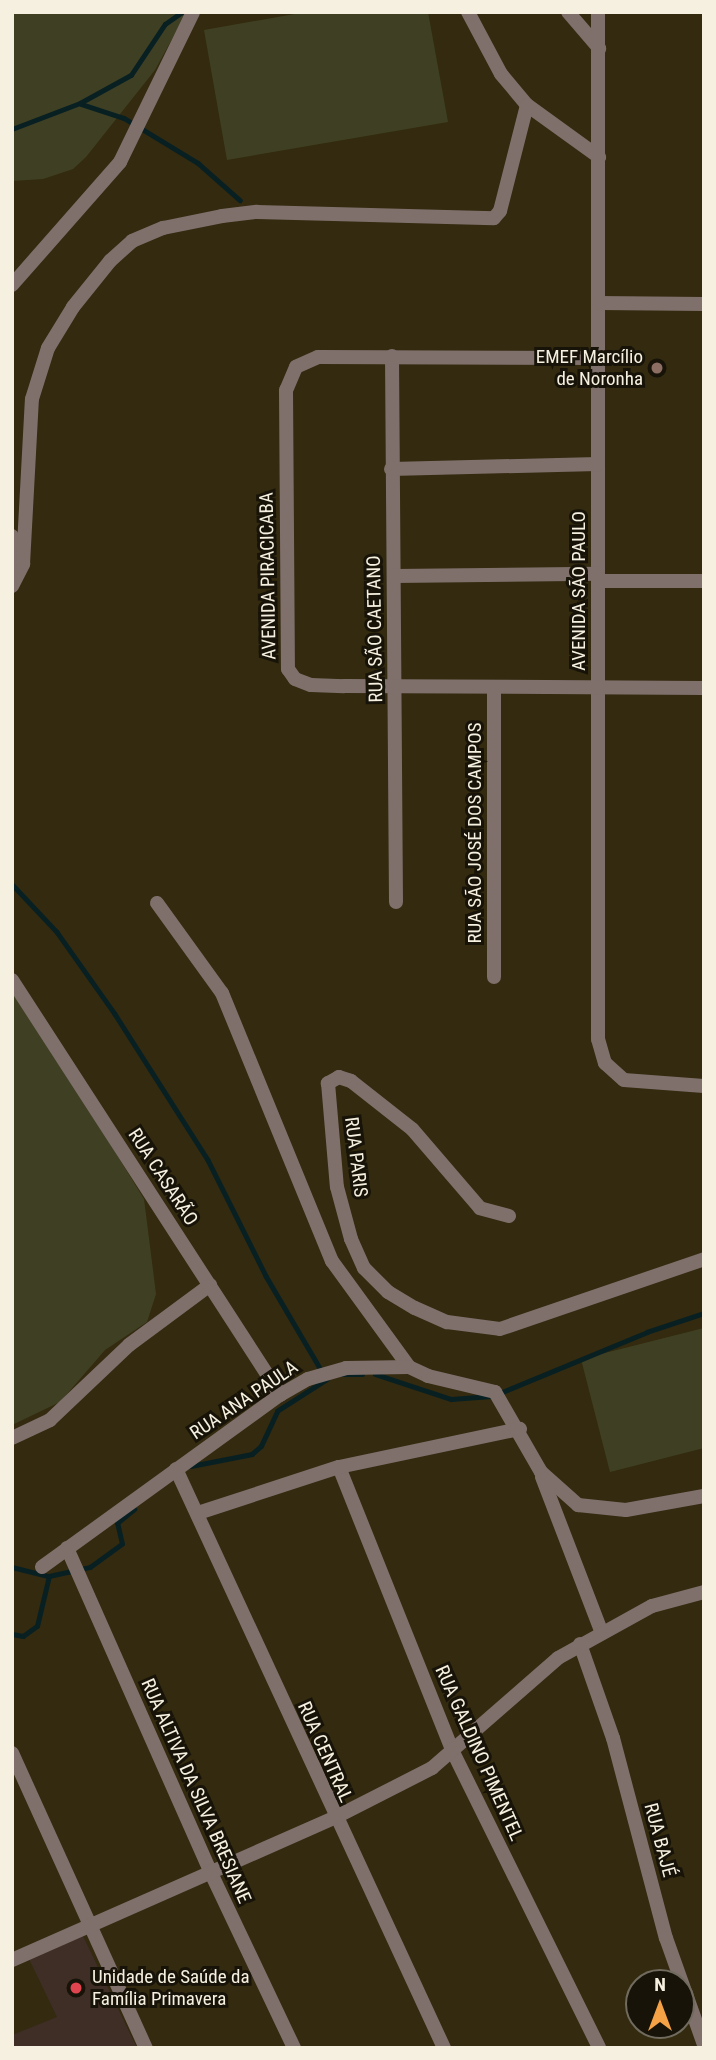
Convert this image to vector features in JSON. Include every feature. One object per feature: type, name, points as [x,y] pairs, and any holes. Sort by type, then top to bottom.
[{"type":"street","points":[[12,285],[120,162],[167,58],[193,12]]},
{"type":"street","points":[[468,12],[501,74],[527,105],[599,157]]},
{"type":"street","points":[[568,12],[599,48]]},
{"type":"street","name":"AVENIDA SÃO PAULO","points":[[598,12],[597,690],[600,1052],[624,1080],[704,1086]]},
{"type":"street","points":[[13,585],[23,564],[32,399],[48,348],[73,307],[110,261],[132,241],[163,228],[257,212],[494,218],[500,211],[527,105]]},
{"type":"street","points":[[599,303],[704,304]]},
{"type":"street","name":"AVENIDA PIRACICABA","points":[[598,358],[392,356],[307,360],[289,377],[286,658],[295,679],[311,685],[597,690],[704,688]]},
{"type":"street","name":"RUA SÃO CAETANO","points":[[392,356],[396,902]]},
{"type":"street","points":[[391,469],[598,464]]},
{"type":"street","points":[[12,536],[13,585]]},
{"type":"street","points":[[394,576],[598,577],[704,581]]},
{"type":"street","name":"RUA SÃO JOSÉ DOS CAMPOS","points":[[494,688],[494,977]]},
{"type":"street","points":[[157,903],[222,993],[332,1261],[409,1367]]},
{"type":"street","name":"RUA CASARÃO","points":[[12,980],[279,1395]]},
{"type":"street","name":"RUA PARIS","points":[[509,1216],[481,1208],[412,1129],[351,1082],[339,1077],[328,1083],[337,1187],[351,1239],[364,1268],[388,1292],[415,1308],[447,1322],[500,1329],[704,1259]]},
{"type":"street","points":[[12,1438],[50,1420],[130,1345],[210,1285]]},
{"type":"street","name":"RUA ANA PAULA","points":[[42,1567],[279,1395],[336,1370],[409,1367],[495,1392],[520,1429],[541,1472]]},
{"type":"street","points":[[198,1513],[338,1468],[520,1429]]},
{"type":"street","name":"RUA GALDINO PIMENTEL","points":[[338,1468],[453,1750],[599,2048]]},
{"type":"street","name":"RUA CENTRAL","points":[[176,1469],[334,1818],[444,2048]]},
{"type":"street","points":[[541,1472],[563,1495],[593,1510],[641,1509],[704,1496]]},
{"type":"street","points":[[541,1472],[601,1631]]},
{"type":"street","name":"RUA ALTIVA DA SILVA BRESIANE","points":[[67,1548],[210,1871],[294,2048]]},
{"type":"street","points":[[12,1960],[86,1925],[334,1818],[432,1768],[453,1750],[467,1733],[580,1644],[652,1606],[704,1592]]},
{"type":"street","name":"RUA BAJÉ","points":[[580,1644],[613,1738],[666,1938],[703,2044]]},
{"type":"street","points":[[12,1753],[86,1925],[146,2048]]},
{"type":"shaded area","name":"Unidade de Saúde da Família Primavera","points":[[82,1934],[137,2048],[12,2048],[12,2035],[57,2017],[29,1959]]},
{"type":"green space","points":[[12,12],[187,12],[155,70],[86,157],[73,169],[43,179],[12,181]]},
{"type":"green space","points":[[306,12],[428,12],[448,122],[227,160],[204,30]]},
{"type":"green space","points":[[12,984],[144,1199],[156,1294],[147,1322],[105,1350],[60,1402],[12,1425]]},
{"type":"green space","points":[[704,1328],[704,1448],[610,1472],[581,1359]]},
{"type":"waterway","points":[[12,129],[80,103],[131,75],[165,24],[182,12]]},
{"type":"waterway","points":[[81,104],[124,118],[198,163],[240,200]]},
{"type":"waterway","points":[[12,884],[57,932],[115,1014],[208,1160],[266,1276],[323,1373]]},
{"type":"waterway","points":[[500,1393],[647,1332],[704,1313]]},
{"type":"waterway","points":[[375,1374],[451,1399],[491,1396]]},
{"type":"waterway","points":[[340,1375],[363,1375]]},
{"type":"waterway","points":[[191,1466],[252,1454],[261,1446],[277,1411],[327,1379]]},
{"type":"waterway","points":[[12,1567],[49,1576],[90,1567],[122,1544],[117,1523],[134,1509]]},
{"type":"waterway","points":[[12,1634],[23,1636],[37,1626],[49,1576]]},
{"type":"place","name":"EMEF Marcílio de Noronha","points":[[657,368]]},
{"type":"place","name":"Unidade de Saúde da Família Primavera","points":[[76,1988]]}]
